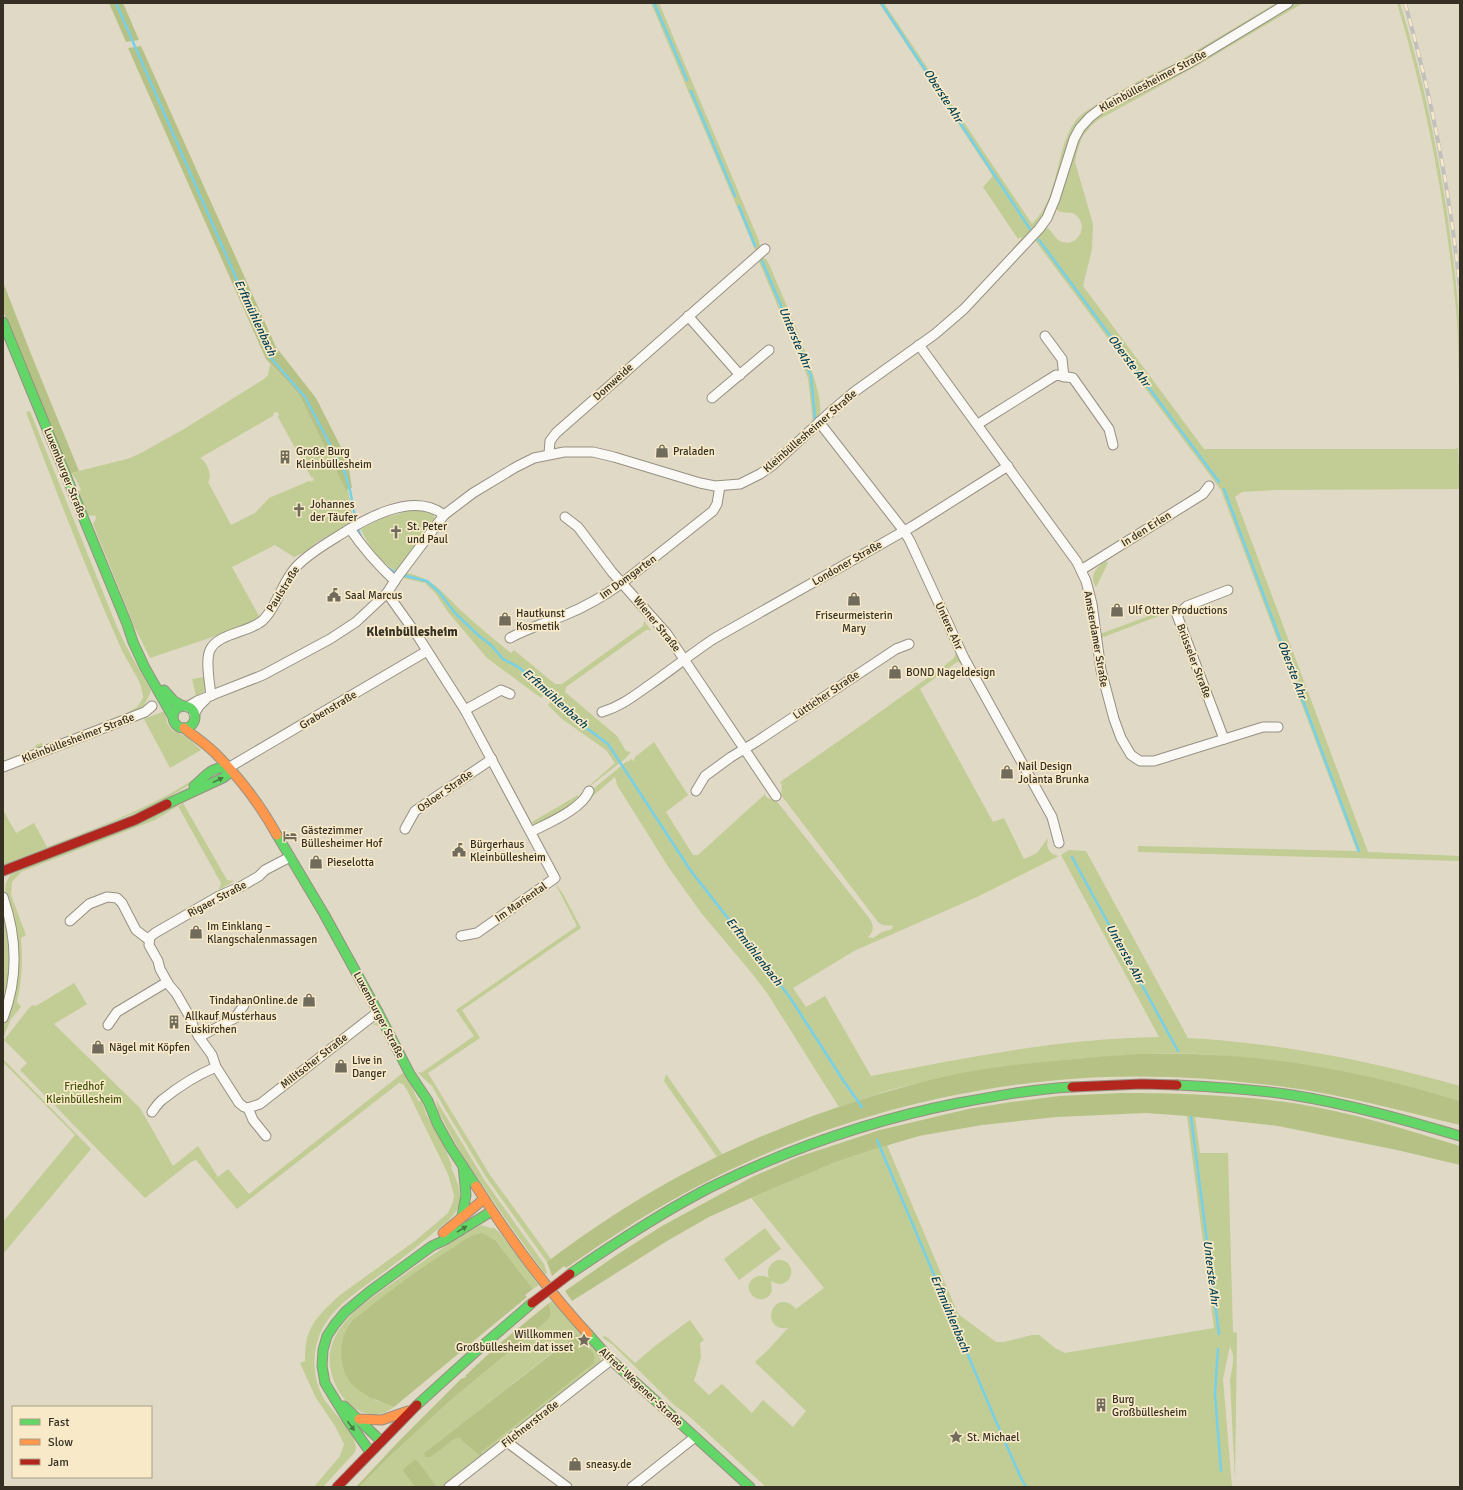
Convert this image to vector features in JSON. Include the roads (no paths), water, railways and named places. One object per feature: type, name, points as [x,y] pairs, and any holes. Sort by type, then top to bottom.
[{"type":"street","name":"Kleinbüllesheimer Straße","points":[[185,707],[263,675],[330,639],[356,622],[388,593],[398,576],[444,515],[473,493],[534,458],[549,454],[574,451],[602,454],[700,483],[720,486],[740,484],[760,474],[773,465],[818,422],[866,383],[935,334],[964,309],[1043,223],[1055,199],[1074,139],[1080,128],[1090,117],[1103,107],[1189,63],[1288,3]]},
{"type":"street","name":"Domweide","points":[[549,454],[550,442],[556,432],[765,249]]},
{"type":"street","points":[[688,316],[740,374]]},
{"type":"street","name":"Luxemburger Straße","points":[[3,322],[132,642],[159,694],[170,709],[173,717]]},
{"type":"street","points":[[1045,336],[1062,359],[1064,377]]},
{"type":"street","name":"Amsterdamer Straße","points":[[919,346],[1072,553],[1081,570],[1092,604],[1098,651],[1106,693],[1121,738],[1131,755],[1140,761],[1154,761],[1263,727],[1278,727]]},
{"type":"street","points":[[712,398],[769,350]]},
{"type":"street","points":[[978,424],[1056,375],[1073,378],[1109,430],[1113,445]]},
{"type":"street","name":"Untere Ahr","points":[[818,422],[904,531],[964,658],[1052,817],[1059,843]]},
{"type":"street","name":"Londoner Straße","points":[[685,659],[716,638],[904,531],[1008,466]]},
{"type":"street","name":"Im Domgarten","points":[[510,638],[525,630],[581,608],[609,593],[713,511],[717,504],[720,486]]},
{"type":"street","name":"In den Erlen","points":[[1081,570],[1203,494],[1209,486]]},
{"type":"street","name":"Paulstraße","points":[[211,696],[208,658],[210,648],[222,639],[262,621],[271,610],[290,575],[304,559],[355,526],[388,511],[410,506],[431,507],[444,515]]},
{"type":"street","name":"Wiener Straße","points":[[565,517],[578,527],[595,551],[667,634],[776,796]]},
{"type":"street","points":[[355,526],[364,549],[398,576]]},
{"type":"street","name":"Brüsseler Straße","points":[[1224,739],[1177,615],[1186,606],[1228,590]]},
{"type":"street","name":"Im Mariental","points":[[388,593],[465,710],[555,878],[477,933],[461,936]]},
{"type":"street","name":"Luxemburger Straße","points":[[126,624],[157,680],[172,699],[185,707]]},
{"type":"street","name":"Lütticher Straße","points":[[745,749],[896,649],[909,644]]},
{"type":"street","name":"Grabenstraße","points":[[228,768],[427,651]]},
{"type":"street","name":"Wiener Straße","points":[[602,712],[618,707],[685,659]]},
{"type":"street","points":[[465,710],[501,690],[510,694]]},
{"type":"street","name":"Kleinbüllesheimer Straße","points":[[194,717],[199,706],[211,696]]},
{"type":"street","name":"Kleinbüllesheimer Straße","points":[[3,767],[145,712],[152,706]]},
{"type":"street","points":[[185,707],[191,709],[194,717],[190,726],[184,728],[176,725],[173,717],[175,711],[185,707]]},
{"type":"street","name":"Luxemburger Straße","points":[[194,717],[198,729],[212,745],[215,753]]},
{"type":"street","name":"Luxemburger Straße","points":[[184,728],[215,753],[262,811],[290,856],[378,1012],[410,1074],[428,1101],[437,1123],[484,1199],[541,1279]]},
{"type":"street","points":[[696,791],[706,776],[731,757],[745,749]]},
{"type":"street","name":"Osloer Straße","points":[[405,829],[416,811],[492,759]]},
{"type":"street","points":[[3,871],[149,814],[177,799],[219,767],[228,768]]},
{"type":"street","points":[[531,832],[577,806],[587,796],[589,791]]},
{"type":"street","name":"Rigaer Straße","points":[[149,942],[155,932],[219,896],[259,876],[265,870],[290,856]]},
{"type":"street","points":[[3,897],[11,929],[14,964],[10,995],[3,1018]]},
{"type":"street","points":[[70,921],[89,904],[114,897],[120,900],[136,930],[149,942],[167,982],[176,993],[192,1019],[193,1026],[208,1049],[216,1068],[239,1103],[248,1108],[253,1120],[266,1136]]},
{"type":"street","points":[[108,1025],[117,1012],[167,982]]},
{"type":"street","points":[[199,1037],[235,1018],[244,1005]]},
{"type":"street","name":"Militscher Straße","points":[[248,1108],[260,1104],[378,1012]]},
{"type":"street","points":[[152,1112],[161,1100],[175,1090],[206,1071],[216,1068]]},
{"type":"street","points":[[337,1487],[414,1408],[466,1359],[532,1303],[570,1274],[623,1238],[674,1208],[729,1179],[778,1156],[883,1120],[930,1108],[998,1095],[1060,1087],[1162,1084],[1226,1087],[1290,1095],[1347,1106],[1460,1136]]},
{"type":"street","points":[[462,1216],[466,1191],[463,1166]]},
{"type":"street","points":[[432,1246],[439,1236],[484,1199]]},
{"type":"street","points":[[370,1452],[340,1411],[325,1383],[322,1364],[324,1344],[333,1325],[342,1314],[358,1300],[432,1246],[445,1240],[492,1211]]},
{"type":"street","name":"Alfred-Wegener-Straße","points":[[541,1279],[569,1315],[611,1360],[750,1487]]},
{"type":"street","name":"Filchnerstraße","points":[[449,1487],[611,1360]]},
{"type":"street","points":[[334,1399],[344,1405],[381,1441]]},
{"type":"street","points":[[359,1419],[382,1420],[414,1408]]},
{"type":"street","points":[[632,1487],[695,1437]]},
{"type":"street","points":[[507,1442],[567,1487]]},
{"type":"waterway","name":"Erftmühlenbach","points":[[116,3],[271,358],[305,397],[345,473],[356,522]]},
{"type":"waterway","name":"Unterste Ahr","points":[[654,3],[687,80]]},
{"type":"waterway","name":"Oberste Ahr","points":[[881,3],[1030,229]]},
{"type":"waterway","name":"Unterste Ahr","points":[[691,91],[735,196]]},
{"type":"waterway","name":"Unterste Ahr","points":[[739,206],[755,246]]},
{"type":"waterway","name":"Oberste Ahr","points":[[1039,240],[1219,482]]},
{"type":"waterway","name":"Unterste Ahr","points":[[762,261],[811,376],[815,418]]},
{"type":"waterway","name":"Oberste Ahr","points":[[1224,489],[1359,851]]},
{"type":"waterway","name":"Erftmühlenbach","points":[[357,527],[362,539]]},
{"type":"waterway","name":"Erftmühlenbach","points":[[386,567],[397,573]]},
{"type":"waterway","name":"Erftmühlenbach","points":[[402,575],[427,581],[439,592],[455,613],[479,636],[491,645],[503,659],[520,668],[533,681],[549,692],[573,718],[608,744],[691,871],[789,996],[862,1107]]},
{"type":"waterway","name":"Unterste Ahr","points":[[1072,857],[1178,1051]]},
{"type":"waterway","name":"Unterste Ahr","points":[[1191,1117],[1219,1334]]},
{"type":"waterway","name":"Erftmühlenbach","points":[[877,1140],[998,1426],[1026,1487]]},
{"type":"waterway","name":"Unterste Ahr","points":[[1218,1349],[1215,1393],[1221,1471]]},
{"type":"railway","points":[[1405,3],[1424,74],[1439,145],[1451,216],[1460,290]]},
{"type":"place","name":"Praladen","points":[[662,451]]},
{"type":"place","name":"Große Burg Kleinbüllesheim","points":[[285,457]]},
{"type":"place","name":"Johannes der Täufer","points":[[299,510]]},
{"type":"place","name":"St. Peter und Paul","points":[[396,532]]},
{"type":"place","name":"Saal Marcus","points":[[334,595]]},
{"type":"place","name":"Friseurmeisterin Mary","points":[[854,599]]},
{"type":"place","name":"Ulf Otter Productions","points":[[1117,610]]},
{"type":"place","name":"Hautkunst Kosmetik","points":[[505,619]]},
{"type":"place","name":"BOND Nageldesign","points":[[895,672]]},
{"type":"place","name":"Nail Design Jolanta Brunka","points":[[1007,772]]},
{"type":"place","name":"Gästezimmer Büllesheimer Hof","points":[[290,836]]},
{"type":"place","name":"Bürgerhaus Kleinbüllesheim","points":[[459,850]]},
{"type":"place","name":"Pieselotta","points":[[316,862]]},
{"type":"place","name":"Im Einklang – Klangschalenmassagen","points":[[196,932]]},
{"type":"place","name":"TindahanOnline.de","points":[[309,1000]]},
{"type":"place","name":"Allkauf Musterhaus Euskirchen","points":[[174,1022]]},
{"type":"place","name":"Nägel mit Köpfen","points":[[98,1047]]},
{"type":"place","name":"Live in Danger","points":[[341,1066]]},
{"type":"place","name":"Willkommen Großbüllesheim dat isset","points":[[584,1340]]},
{"type":"place","name":"Burg Großbüllesheim","points":[[1101,1405]]},
{"type":"place","name":"St. Michael","points":[[956,1437]]},
{"type":"place","name":"sneasy.de","points":[[575,1464]]},
{"type":"district","name":"Kleinbüllesheim","points":[[412,632]]},
{"type":"park label","name":"Friedhof Kleinbüllesheim","points":[[84,1092]]}]
